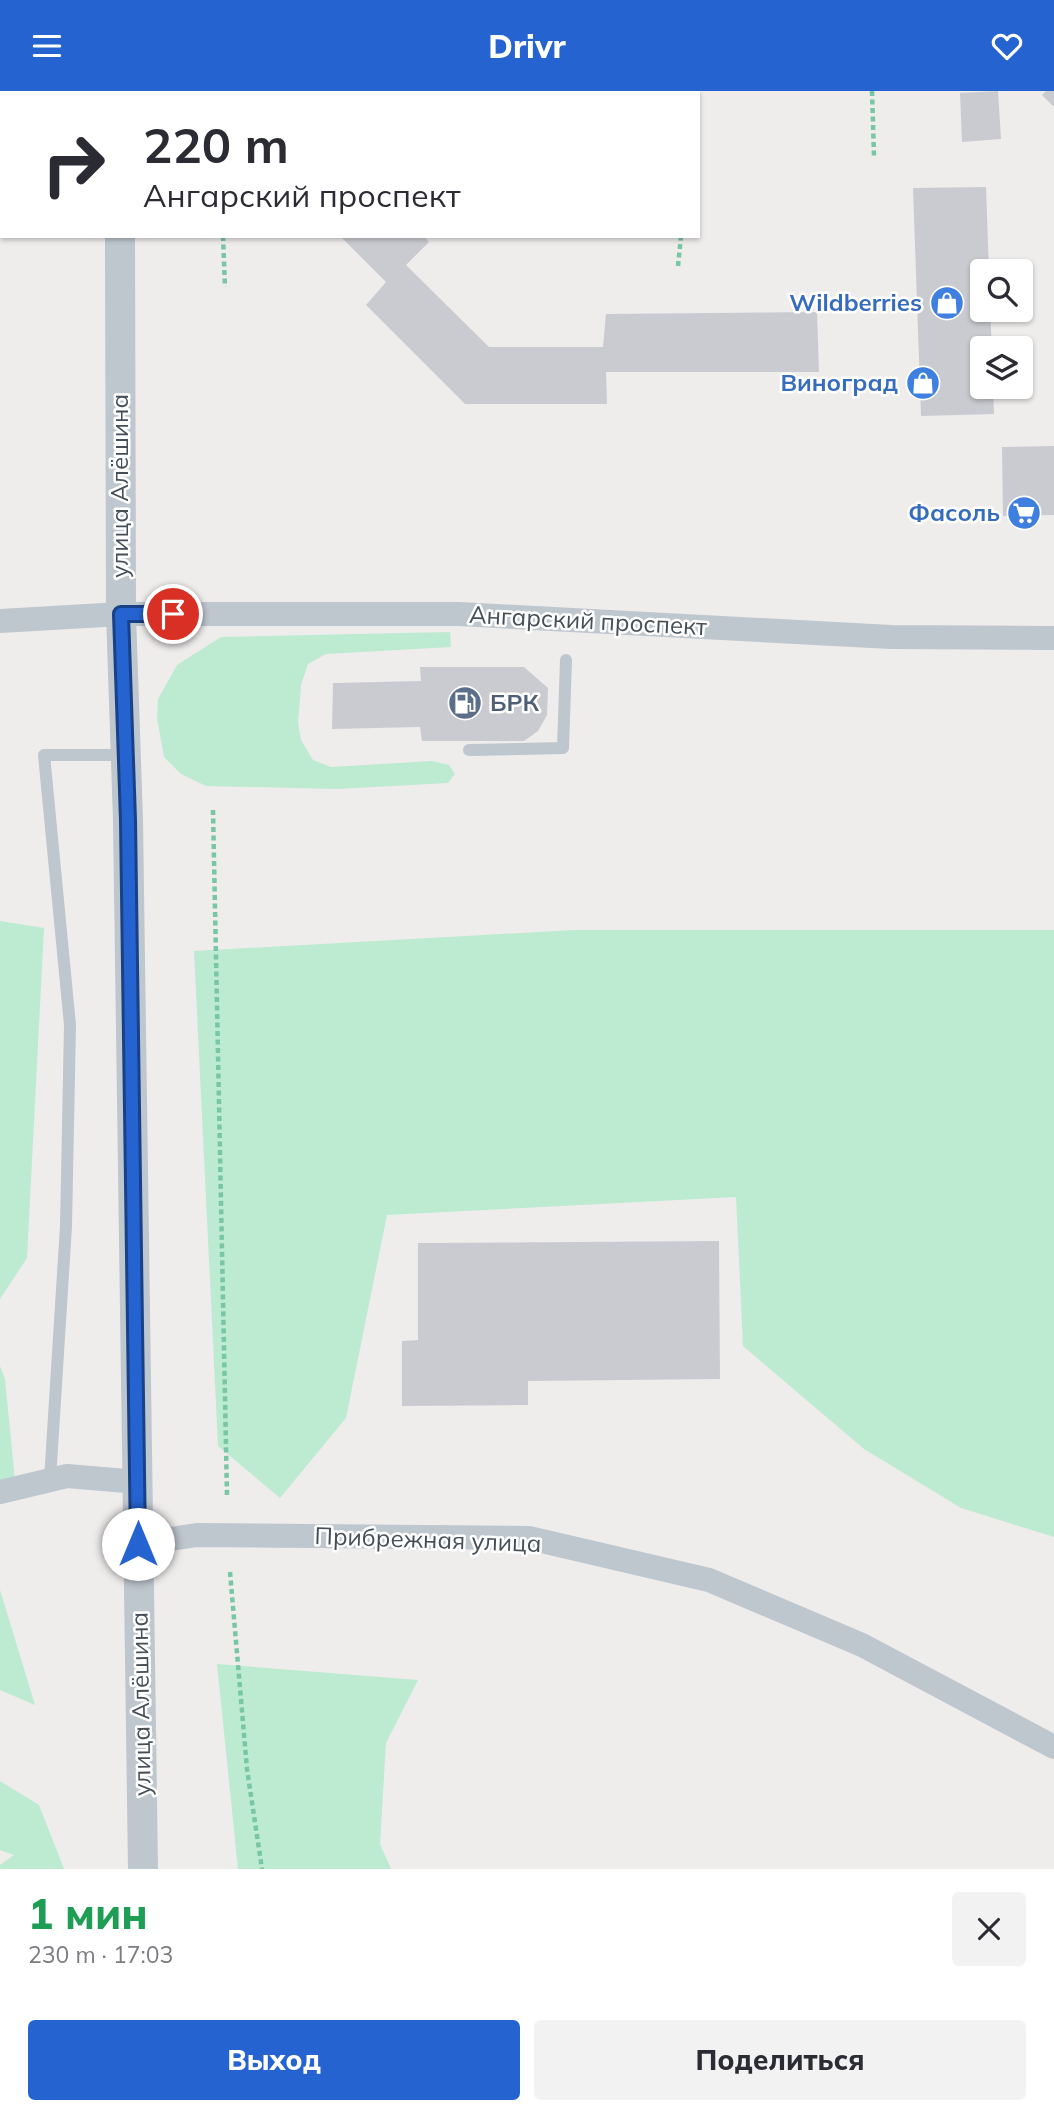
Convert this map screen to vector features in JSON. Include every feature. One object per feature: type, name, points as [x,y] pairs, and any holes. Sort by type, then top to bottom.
[{"type":"street","name":"улица Алёшина","points":[[120,238],[121,614],[126,755],[143,1869]]},
{"type":"street","name":"Ангарский проспект","points":[[0,621],[121,614],[459,614],[891,637],[1054,638]]},
{"type":"street","points":[[0,1492],[67,1476],[138,1482]]},
{"type":"street","name":"Прибрежная улица","points":[[138,1544],[197,1535],[529,1538],[709,1580],[862,1645],[1054,1747]]},
{"type":"lane","points":[[469,750],[563,748],[566,660]]},
{"type":"lane","points":[[50,1480],[66,1226],[70,1025],[44,755],[126,755]]},
{"type":"path","points":[[872,91],[874,156]]},
{"type":"path","points":[[223,238],[225,287]]},
{"type":"path","points":[[678,266],[681,238]]},
{"type":"path","points":[[214,810],[227,1495]]},
{"type":"path","points":[[230,1572],[247,1769],[262,1869]]},
{"type":"green space","points":[[450,632],[451,647],[326,654],[308,664],[301,685],[298,723],[301,740],[313,760],[331,767],[432,761],[449,765],[455,774],[448,783],[337,789],[206,786],[181,774],[164,757],[157,718],[158,699],[177,665],[221,637]]},
{"type":"green space","points":[[0,921],[44,928],[27,1258],[0,1299]]},
{"type":"green space","points":[[574,930],[1054,930],[1054,1537],[961,1508],[864,1449],[743,1346],[736,1197],[387,1215],[346,1418],[280,1498],[218,1446],[194,951]]},
{"type":"green space","points":[[0,1366],[5,1379],[16,1490],[0,1499]]},
{"type":"green space","points":[[0,1590],[35,1705],[0,1690]]},
{"type":"green space","points":[[217,1664],[418,1680],[386,1743],[380,1844],[391,1869],[238,1869]]},
{"type":"green space","points":[[0,1781],[39,1805],[64,1869],[0,1869],[0,1865],[14,1855],[0,1850]]},
{"type":"building","points":[[998,91],[1001,139],[962,142],[960,93]]},
{"type":"building","points":[[1046,91],[1054,91],[1054,107],[1042,95]]},
{"type":"building","points":[[986,187],[989,259],[970,259],[970,322],[991,322],[991,336],[970,336],[970,399],[993,399],[994,414],[921,416],[913,188]]},
{"type":"building","points":[[342,238],[426,238],[429,242],[406,265],[489,347],[603,347],[606,314],[817,312],[819,372],[606,372],[607,404],[465,404],[366,305],[386,282]]},
{"type":"building","points":[[1054,446],[1054,515],[1003,516],[1002,447]]},
{"type":"building","points":[[420,667],[524,667],[548,688],[547,715],[538,731],[524,741],[422,741],[420,727],[332,729],[333,683],[421,681]]},
{"type":"building","points":[[719,1241],[720,1379],[528,1381],[528,1405],[402,1406],[402,1341],[418,1340],[418,1243]]},
{"type":"place","name":"Wildberries","points":[[947,303]]},
{"type":"place","name":"Виноград","points":[[923,383]]},
{"type":"place","name":"Фасоль","points":[[1024,513]]},
{"type":"place","name":"БРК","points":[[465,703]]},
{"type":"route","points":[[138,1544],[128,820],[121,614],[173,614]]}]
